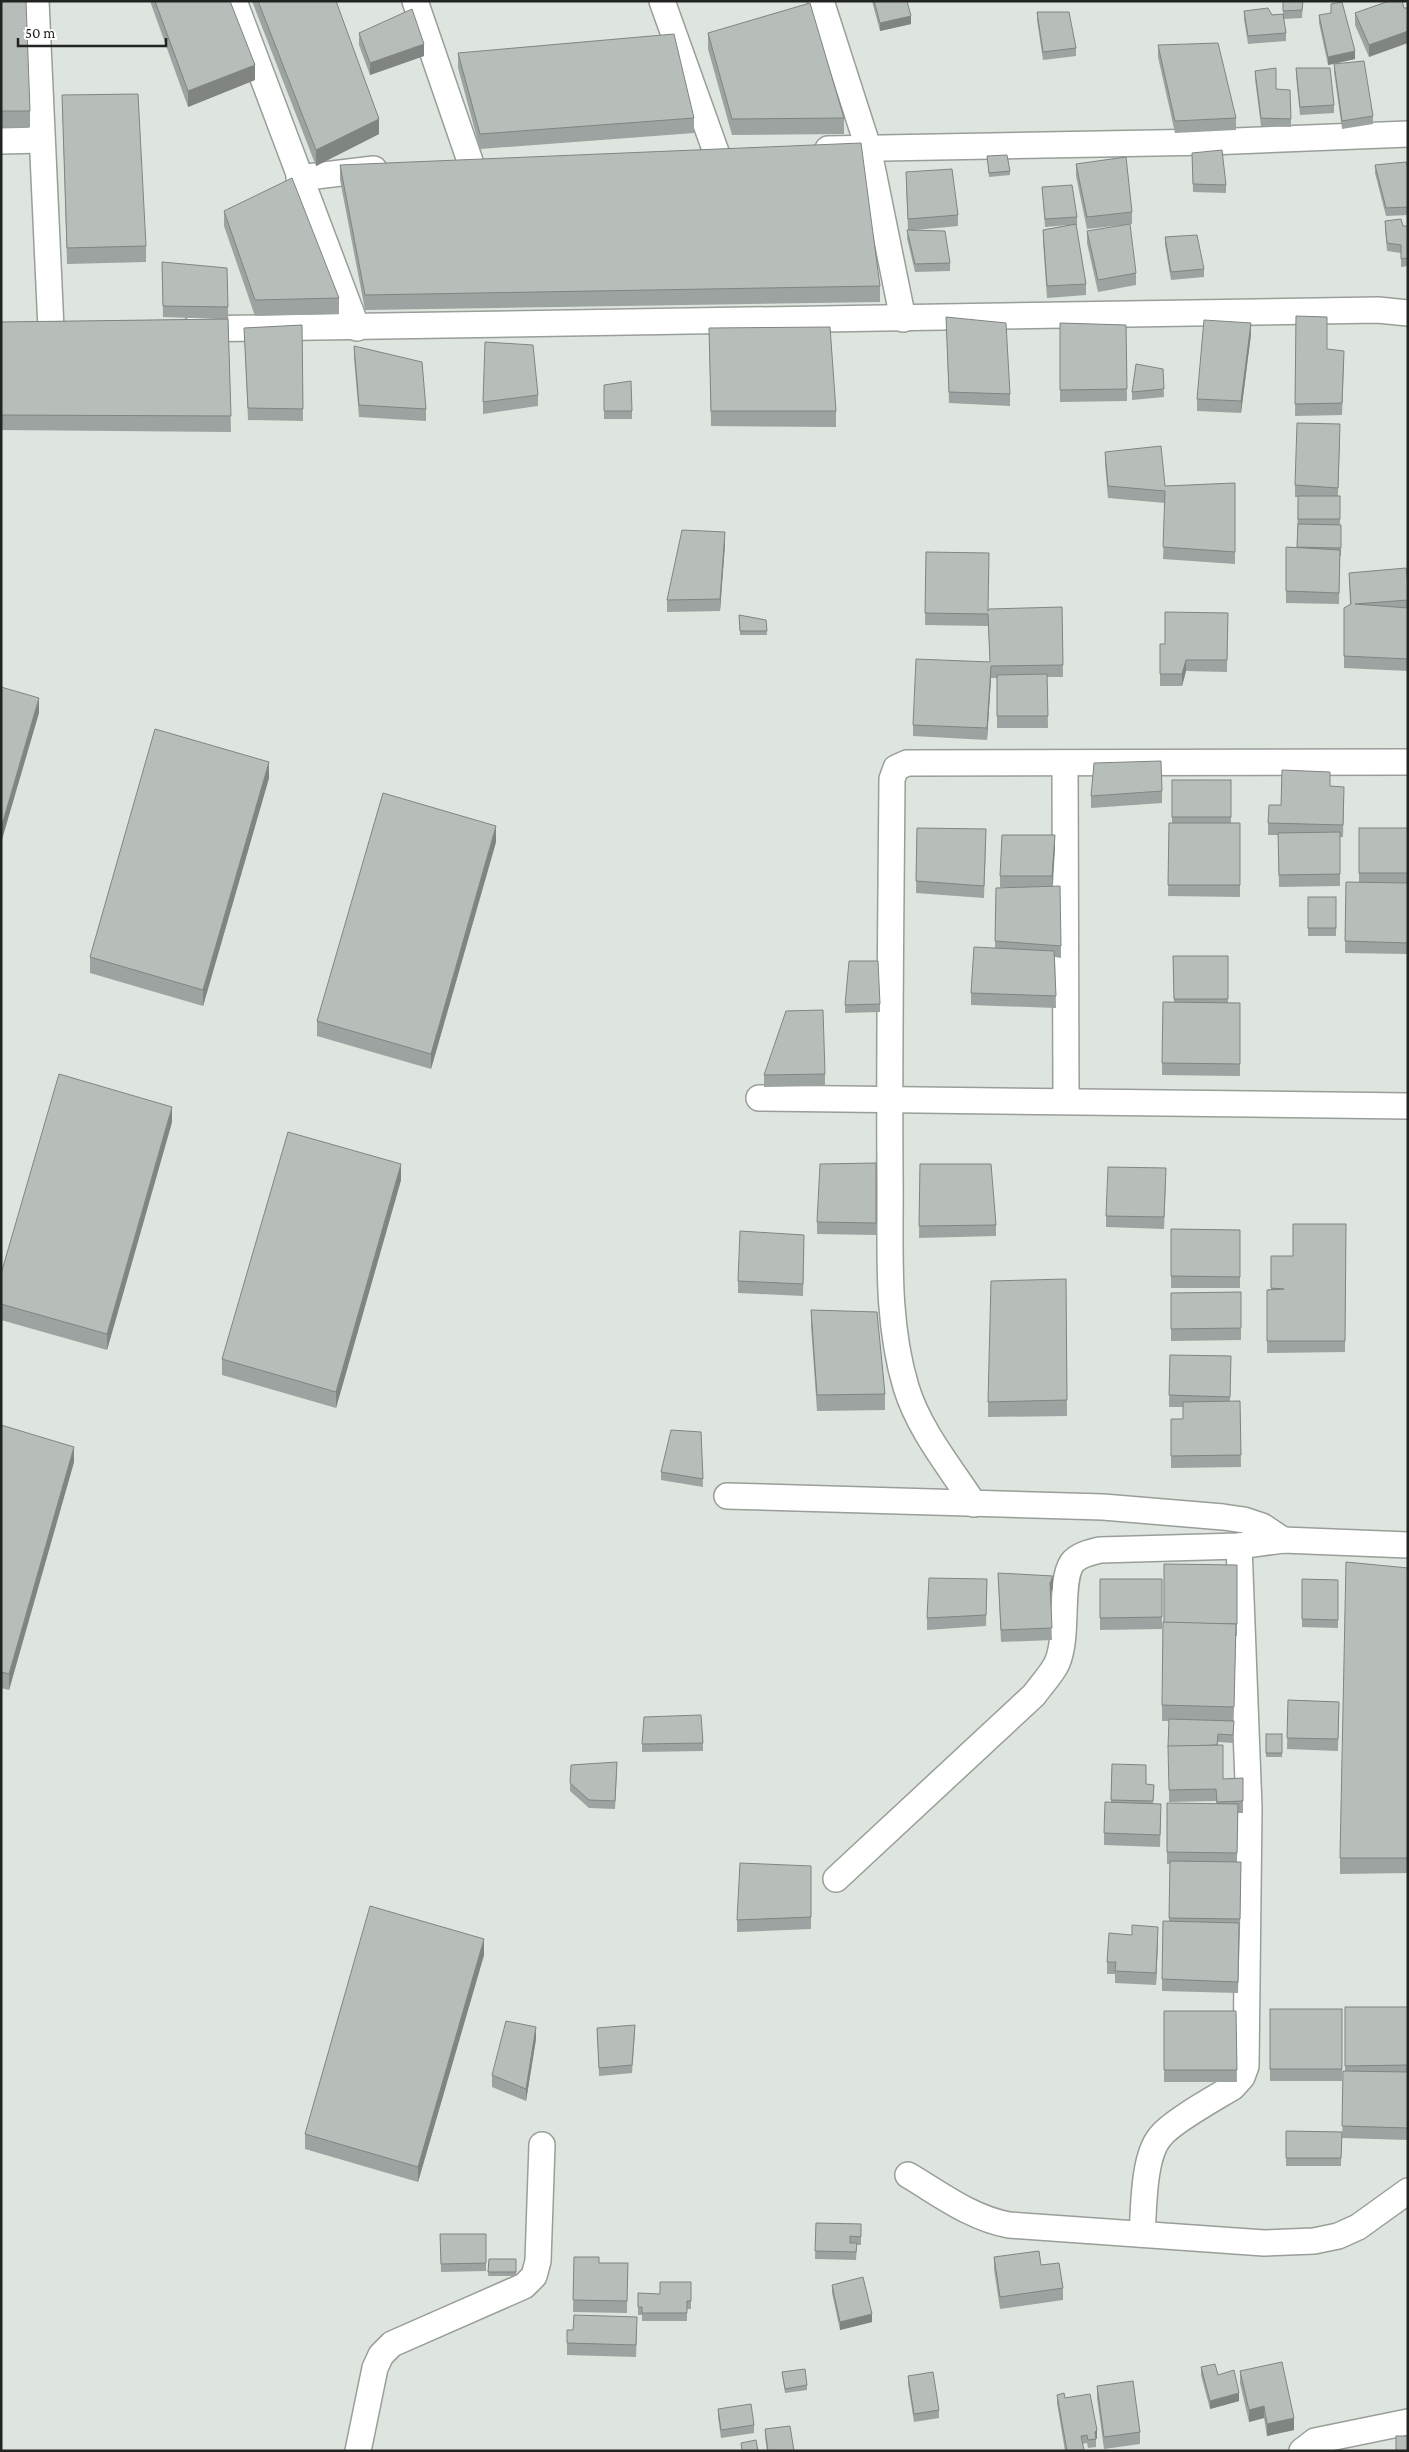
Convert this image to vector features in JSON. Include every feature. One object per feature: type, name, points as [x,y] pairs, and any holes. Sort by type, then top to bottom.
[{"type":"street","points":[[26,330],[61,329],[42,140],[36,1]]},
{"type":"street","points":[[234,1],[357,328]]},
{"type":"street","points":[[415,1],[480,160],[443,162]]},
{"type":"street","points":[[662,1],[716,152]]},
{"type":"street","points":[[821,1],[868,147],[903,319]]},
{"type":"street","points":[[801,150],[868,147],[1210,142],[1408,134]]},
{"type":"street","points":[[1,141],[42,140]]},
{"type":"street","points":[[300,178],[401,165]]},
{"type":"street","points":[[170,329],[357,328],[1378,310],[1408,313]]},
{"type":"street","points":[[974,1504],[925,1429],[907,1389],[895,1347],[891,1311],[889,1101],[892,779],[896,768],[907,763],[1408,762]]},
{"type":"street","points":[[1065,763],[1066,1102]]},
{"type":"street","points":[[759,1098],[1408,1106]]},
{"type":"street","points":[[727,1496],[1103,1507],[1244,1520],[1262,1526],[1283,1540]]},
{"type":"street","points":[[836,1879],[1034,1695],[1057,1663],[1063,1638],[1067,1576],[1072,1562],[1084,1554],[1100,1550],[1239,1546],[1283,1540],[1408,1545]]},
{"type":"street","points":[[1142,2234],[1149,2165],[1152,2149],[1160,2136],[1233,2087],[1242,2077],[1246,2066],[1249,1808],[1239,1546]]},
{"type":"street","points":[[358,2451],[375,2368],[386,2349],[392,2344],[524,2286],[534,2276],[538,2261],[542,2145]]},
{"type":"street","points":[[908,2175],[972,2214],[990,2222],[1009,2225],[1264,2243],[1314,2241],[1338,2236],[1358,2227],[1408,2191]]},
{"type":"street","points":[[1302,2451],[1314,2441],[1408,2422]]},
{"type":"building","points":[[1,1],[26,1],[30,111],[1,111]]},
{"type":"building","points":[[155,1],[230,1],[255,65],[188,91]]},
{"type":"building","points":[[258,1],[336,1],[379,119],[316,150]]},
{"type":"building","points":[[874,1],[907,1],[911,16],[880,23]]},
{"type":"building","points":[[1283,1],[1303,1],[1302,10],[1283,11]]},
{"type":"building","points":[[1389,1],[1402,1],[1404,8],[1408,8],[1408,31],[1369,45],[1355,13]]},
{"type":"building","points":[[1342,2],[1355,51],[1328,57],[1319,15],[1331,13],[1331,4]]},
{"type":"building","points":[[810,3],[844,118],[732,119],[708,33]]},
{"type":"building","points":[[1268,8],[1272,15],[1283,14],[1286,33],[1248,36],[1244,11]]},
{"type":"building","points":[[412,9],[424,44],[370,63],[359,33]]},
{"type":"building","points":[[1037,12],[1069,12],[1076,48],[1043,52]]},
{"type":"building","points":[[674,34],[694,118],[480,134],[458,53]]},
{"type":"building","points":[[1218,43],[1236,118],[1175,121],[1158,45]]},
{"type":"building","points":[[1364,61],[1373,116],[1342,121],[1334,64]]},
{"type":"building","points":[[1276,68],[1276,89],[1290,90],[1291,119],[1261,118],[1255,71]]},
{"type":"building","points":[[1296,68],[1330,68],[1334,105],[1300,107]]},
{"type":"building","points":[[138,94],[146,246],[67,248],[62,95]]},
{"type":"building","points":[[861,143],[880,286],[365,295],[340,165]]},
{"type":"building","points":[[1222,150],[1226,185],[1193,184],[1192,153]]},
{"type":"building","points":[[1007,155],[1010,171],[989,173],[987,156]]},
{"type":"building","points":[[1126,157],[1132,212],[1087,217],[1076,164]]},
{"type":"building","points":[[1406,162],[1408,168],[1408,207],[1386,208],[1375,165]]},
{"type":"building","points":[[952,169],[958,215],[908,219],[906,172]]},
{"type":"building","points":[[292,178],[339,298],[255,300],[224,211]]},
{"type":"building","points":[[1072,185],[1077,217],[1045,219],[1042,187]]},
{"type":"building","points":[[1401,219],[1403,226],[1408,226],[1408,258],[1401,259],[1401,245],[1387,243],[1385,221]]},
{"type":"building","points":[[1076,224],[1086,284],[1047,286],[1043,230]]},
{"type":"building","points":[[1130,224],[1136,273],[1098,280],[1087,231]]},
{"type":"building","points":[[907,230],[945,231],[950,263],[915,264]]},
{"type":"building","points":[[1197,235],[1204,269],[1171,272],[1165,237]]},
{"type":"building","points":[[162,262],[227,268],[228,307],[163,306]]},
{"type":"building","points":[[1296,316],[1327,317],[1327,349],[1344,351],[1342,403],[1295,404]]},
{"type":"building","points":[[946,317],[1006,323],[1010,394],[949,392]]},
{"type":"building","points":[[228,319],[231,416],[1,415],[1,322]]},
{"type":"building","points":[[1204,320],[1251,323],[1241,401],[1197,399]]},
{"type":"building","points":[[1060,323],[1126,325],[1127,389],[1060,390]]},
{"type":"building","points":[[302,325],[303,409],[248,408],[244,328]]},
{"type":"building","points":[[830,327],[836,411],[711,411],[709,328]]},
{"type":"building","points":[[485,342],[533,345],[538,395],[483,402]]},
{"type":"building","points":[[354,346],[422,362],[426,409],[359,405]]},
{"type":"building","points":[[1136,364],[1163,369],[1164,389],[1132,392]]},
{"type":"building","points":[[631,381],[632,411],[604,411],[604,385]]},
{"type":"building","points":[[1297,423],[1340,424],[1338,488],[1295,485]]},
{"type":"building","points":[[1161,446],[1165,486],[1235,483],[1235,552],[1163,547],[1165,491],[1108,486],[1105,452]]},
{"type":"building","points":[[1298,496],[1340,496],[1340,519],[1298,519]]},
{"type":"building","points":[[1298,524],[1341,525],[1341,548],[1297,547]]},
{"type":"building","points":[[682,530],[725,532],[720,599],[667,600]]},
{"type":"building","points":[[1286,547],[1340,550],[1339,593],[1286,591]]},
{"type":"building","points":[[926,552],[989,553],[988,611],[989,609],[1062,607],[1063,665],[991,666],[987,728],[913,725],[916,659],[990,662],[988,614],[925,613]]},
{"type":"building","points":[[1406,568],[1408,600],[1355,604],[1408,608],[1408,659],[1344,656],[1344,608],[1351,604],[1349,573]]},
{"type":"building","points":[[1165,612],[1228,613],[1227,660],[1186,660],[1182,674],[1160,674],[1160,644],[1165,644]]},
{"type":"building","points":[[739,615],[766,620],[767,631],[740,631]]},
{"type":"building","points":[[1047,674],[1048,716],[997,716],[997,675]]},
{"type":"building","points":[[1,687],[39,698],[1,828]]},
{"type":"building","points":[[155,729],[269,762],[203,990],[90,957]]},
{"type":"building","points":[[1161,761],[1162,791],[1091,796],[1094,763]]},
{"type":"building","points":[[1282,770],[1330,772],[1330,786],[1344,787],[1343,825],[1268,823],[1269,805],[1281,805]]},
{"type":"building","points":[[1172,780],[1231,780],[1231,817],[1172,817]]},
{"type":"building","points":[[383,793],[496,826],[431,1054],[317,1021]]},
{"type":"building","points":[[1169,823],[1240,823],[1240,885],[1168,885]]},
{"type":"building","points":[[917,828],[986,829],[984,886],[916,881]]},
{"type":"building","points":[[1359,828],[1408,828],[1408,873],[1359,873]]},
{"type":"building","points":[[1340,832],[1340,874],[1279,875],[1278,833]]},
{"type":"building","points":[[1002,835],[1055,835],[1052,876],[1000,876]]},
{"type":"building","points":[[1346,882],[1408,883],[1408,943],[1345,941]]},
{"type":"building","points":[[1060,886],[1061,946],[995,941],[996,888]]},
{"type":"building","points":[[1308,897],[1336,897],[1336,928],[1308,928]]},
{"type":"building","points":[[974,947],[1054,951],[1056,996],[971,993]]},
{"type":"building","points":[[1173,956],[1228,956],[1228,999],[1174,999]]},
{"type":"building","points":[[849,961],[878,961],[880,1004],[845,1005]]},
{"type":"building","points":[[1163,1002],[1240,1003],[1240,1064],[1162,1063]]},
{"type":"building","points":[[823,1010],[825,1074],[764,1075],[786,1011]]},
{"type":"building","points":[[59,1074],[172,1107],[107,1334],[1,1304],[1,1274]]},
{"type":"building","points":[[288,1132],[401,1164],[336,1392],[222,1359]]},
{"type":"building","points":[[876,1163],[876,1223],[817,1222],[820,1164]]},
{"type":"building","points":[[920,1164],[991,1164],[996,1225],[919,1226]]},
{"type":"building","points":[[1108,1167],[1166,1168],[1164,1217],[1106,1216]]},
{"type":"building","points":[[1293,1224],[1346,1224],[1345,1341],[1267,1341],[1267,1290],[1284,1289],[1271,1288],[1271,1256],[1293,1256]]},
{"type":"building","points":[[1171,1229],[1240,1230],[1240,1277],[1171,1276]]},
{"type":"building","points":[[740,1231],[804,1235],[803,1284],[738,1281]]},
{"type":"building","points":[[1066,1279],[1067,1400],[988,1402],[991,1281]]},
{"type":"building","points":[[1241,1292],[1241,1328],[1171,1329],[1171,1293]]},
{"type":"building","points":[[811,1310],[877,1312],[885,1394],[817,1395]]},
{"type":"building","points":[[1170,1355],[1231,1356],[1230,1397],[1169,1395]]},
{"type":"building","points":[[1240,1401],[1241,1455],[1171,1456],[1171,1419],[1183,1419],[1183,1402]]},
{"type":"building","points":[[1,1425],[74,1447],[9,1674],[1,1672]]},
{"type":"building","points":[[671,1430],[701,1432],[703,1479],[661,1472]]},
{"type":"building","points":[[1346,1562],[1408,1568],[1408,1858],[1340,1858]]},
{"type":"building","points":[[1164,1564],[1237,1565],[1237,1624],[1164,1623]]},
{"type":"building","points":[[998,1573],[1053,1576],[1050,1583],[1052,1628],[1001,1630]]},
{"type":"building","points":[[929,1578],[987,1579],[986,1615],[927,1618]]},
{"type":"building","points":[[1100,1579],[1162,1579],[1162,1617],[1100,1618]]},
{"type":"building","points":[[1302,1579],[1338,1580],[1338,1620],[1302,1619]]},
{"type":"building","points":[[1163,1622],[1236,1624],[1234,1707],[1162,1705]]},
{"type":"building","points":[[1288,1700],[1339,1702],[1338,1739],[1287,1738]]},
{"type":"building","points":[[701,1715],[703,1743],[642,1744],[644,1717]]},
{"type":"building","points":[[1169,1719],[1234,1721],[1233,1735],[1218,1734],[1217,1745],[1168,1747]]},
{"type":"building","points":[[1266,1734],[1282,1734],[1282,1753],[1266,1753]]},
{"type":"building","points":[[1223,1745],[1223,1779],[1243,1778],[1243,1801],[1217,1802],[1216,1789],[1169,1790],[1168,1746]]},
{"type":"building","points":[[617,1762],[615,1801],[589,1800],[570,1783],[571,1765]]},
{"type":"building","points":[[1112,1764],[1146,1765],[1146,1784],[1154,1785],[1153,1801],[1111,1800]]},
{"type":"building","points":[[1105,1802],[1161,1804],[1160,1835],[1104,1833]]},
{"type":"building","points":[[1167,1803],[1238,1804],[1237,1853],[1167,1852]]},
{"type":"building","points":[[1170,1861],[1241,1862],[1240,1919],[1169,1918]]},
{"type":"building","points":[[740,1863],[811,1866],[811,1917],[737,1920]]},
{"type":"building","points":[[370,1906],[484,1939],[418,2167],[305,2134]]},
{"type":"building","points":[[1163,1921],[1239,1923],[1238,1982],[1162,1979]]},
{"type":"building","points":[[1132,1925],[1158,1927],[1156,1973],[1115,1971],[1116,1962],[1107,1962],[1109,1933],[1132,1935]]},
{"type":"building","points":[[1345,2007],[1408,2007],[1408,2065],[1345,2066]]},
{"type":"building","points":[[1270,2009],[1342,2009],[1342,2069],[1270,2069]]},
{"type":"building","points":[[1164,2011],[1236,2011],[1237,2070],[1164,2070]]},
{"type":"building","points":[[506,2021],[536,2027],[526,2089],[492,2075]]},
{"type":"building","points":[[635,2025],[632,2065],[599,2068],[597,2028]]},
{"type":"building","points":[[1343,2071],[1408,2072],[1408,2128],[1342,2126]]},
{"type":"building","points":[[1286,2131],[1342,2132],[1341,2158],[1286,2158]]},
{"type":"building","points":[[816,2223],[861,2224],[861,2237],[850,2236],[850,2243],[857,2243],[856,2252],[815,2251]]},
{"type":"building","points":[[440,2234],[486,2234],[486,2263],[441,2264]]},
{"type":"building","points":[[1039,2251],[1041,2265],[1059,2263],[1063,2288],[1000,2297],[994,2257]]},
{"type":"building","points":[[574,2257],[599,2257],[599,2263],[628,2263],[627,2301],[573,2300]]},
{"type":"building","points":[[489,2259],[516,2259],[516,2272],[488,2272]]},
{"type":"building","points":[[863,2277],[872,2314],[840,2322],[832,2285]]},
{"type":"building","points":[[660,2282],[691,2282],[691,2301],[687,2301],[687,2313],[642,2313],[642,2307],[638,2307],[638,2293],[660,2294]]},
{"type":"building","points":[[574,2315],[637,2317],[636,2345],[567,2343],[567,2330],[573,2330]]},
{"type":"building","points":[[1282,2362],[1294,2418],[1267,2424],[1264,2406],[1249,2410],[1240,2371]]},
{"type":"building","points":[[1215,2364],[1218,2375],[1234,2370],[1239,2393],[1210,2401],[1201,2367]]},
{"type":"building","points":[[805,2369],[807,2385],[785,2389],[782,2372]]},
{"type":"building","points":[[933,2372],[939,2410],[914,2414],[908,2376]]},
{"type":"building","points":[[1133,2381],[1140,2432],[1104,2437],[1097,2386]]},
{"type":"building","points":[[1064,2393],[1065,2398],[1090,2394],[1097,2430],[1095,2432],[1096,2439],[1088,2440],[1087,2435],[1081,2436],[1084,2450],[1067,2451],[1057,2395]]},
{"type":"building","points":[[751,2404],[754,2425],[721,2430],[718,2409]]},
{"type":"building","points":[[790,2426],[794,2451],[768,2451],[765,2429]]},
{"type":"building","points":[[1396,2436],[1408,2436],[1408,2451],[1396,2451]]},
{"type":"building","points":[[756,2440],[758,2451],[742,2451],[741,2443]]}]
